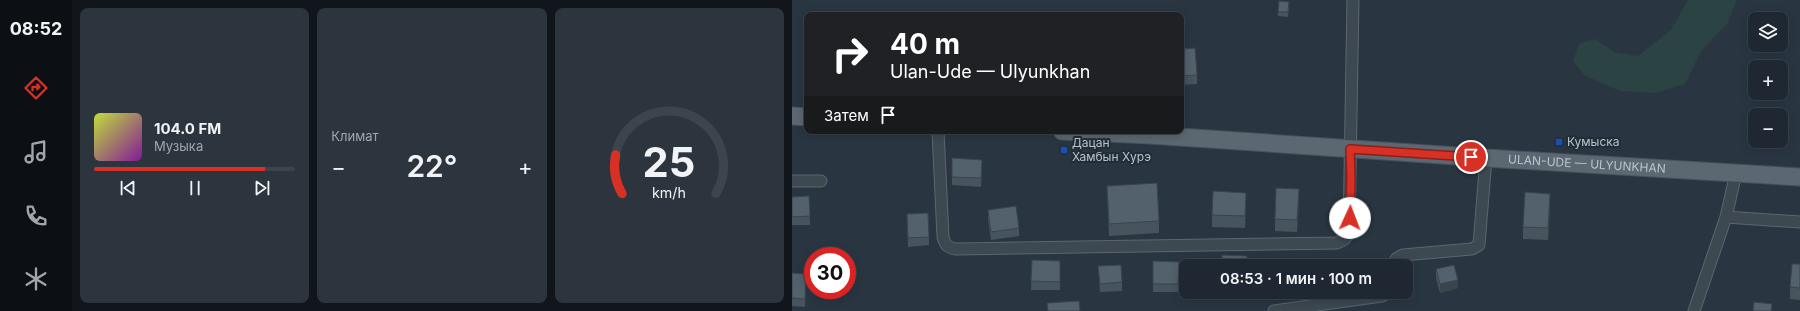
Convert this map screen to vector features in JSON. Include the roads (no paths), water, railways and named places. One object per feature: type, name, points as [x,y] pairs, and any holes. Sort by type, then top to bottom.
[{"type":"main road","points":[[792,116],[804,117]]},
{"type":"main road","name":"ULAN-UDE — ULYUNKHAN","points":[[1128,134],[1800,177]]},
{"type":"street","points":[[938,134],[943,237],[945,243],[950,248],[1343,242],[1349,231],[1353,0]]},
{"type":"street","points":[[1396,259],[1403,255],[1472,249],[1479,245],[1486,158]]},
{"type":"street","points":[[1694,311],[1726,217],[1736,173]]},
{"type":"street","points":[[792,181],[821,181]]},
{"type":"street","points":[[1726,217],[1800,222]]},
{"type":"street","points":[[1274,311],[1360,299]]},
{"type":"place","name":"Кумыска","points":[[1559,142]]},
{"type":"place","name":"Дацан Хамбын Хурэ","points":[[1064,150]]}]
